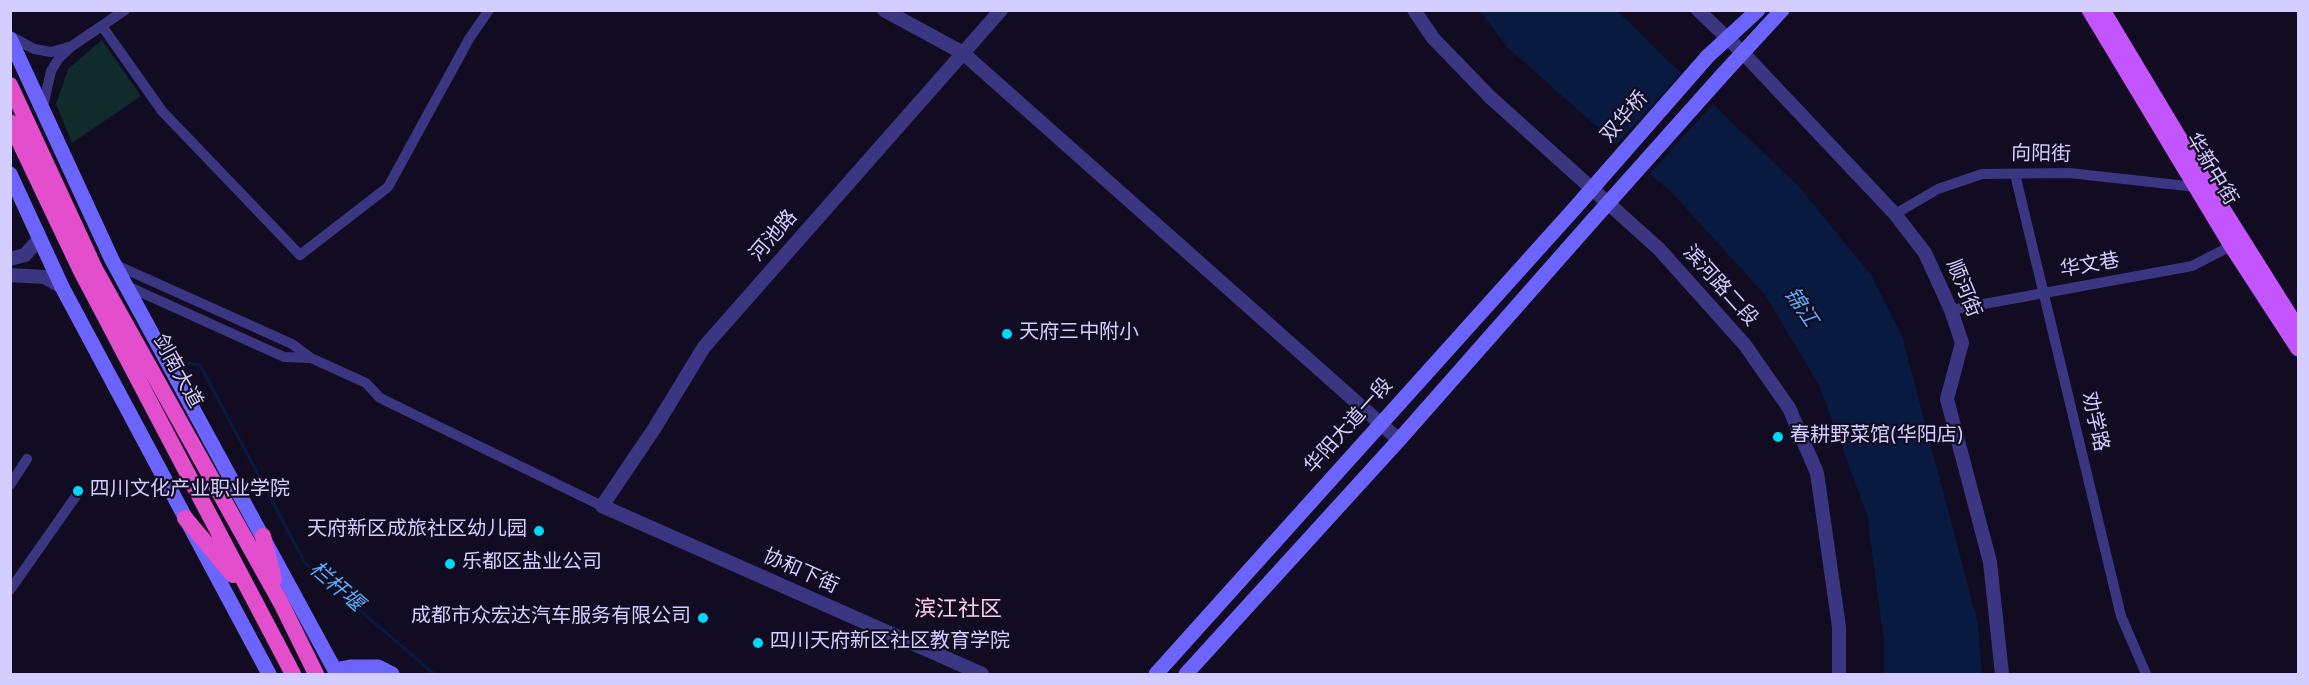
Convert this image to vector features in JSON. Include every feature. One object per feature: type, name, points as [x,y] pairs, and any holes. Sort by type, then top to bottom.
[{"type":"highway","name":"剑南大道","points":[[10,85],[96,271],[280,603],[316,675]]},
{"type":"highway","name":"剑南大道","points":[[10,122],[81,271],[293,675]]},
{"type":"highway","points":[[185,518],[254,599]]},
{"type":"highway","points":[[263,536],[280,603]]},
{"type":"main road","name":"双华桥","points":[[1575,208],[1708,56],[1758,10]]},
{"type":"main road","points":[[1186,675],[1782,10]]},
{"type":"main road","name":"华新中街","points":[[2089,10],[2231,246],[2298,349]]},
{"type":"main road","name":"华新中街","points":[[2103,10],[2205,180],[2298,328]]},
{"type":"main road","points":[[10,37],[114,264],[336,672],[350,667],[378,667],[392,675]]},
{"type":"main road","points":[[10,174],[62,287],[269,675]]},
{"type":"main road","name":"华阳大道一段","points":[[1156,675],[1575,208]]},
{"type":"street","points":[[43,107],[46,84],[59,58],[72,46],[125,10]]},
{"type":"street","points":[[102,26],[162,111],[300,255],[388,187],[469,39],[489,10]]},
{"type":"street","points":[[884,10],[963,53],[1399,440]]},
{"type":"street","name":"河池路","points":[[602,506],[654,429],[704,347],[1001,10]]},
{"type":"street","name":"滨河路二段","points":[[1413,10],[1432,38],[1490,97],[1659,249],[1745,345],[1789,408],[1817,473],[1839,627],[1839,675]]},
{"type":"street","name":"顺河街","points":[[1698,10],[1743,53],[1895,214],[1925,253],[1951,310],[1962,343],[1947,399],[1990,562],[2002,675]]},
{"type":"street","points":[[10,37],[34,49],[51,52],[72,46]]},
{"type":"street","name":"向阳街","points":[[1895,214],[1938,189],[1982,174],[2069,173],[2196,187]]},
{"type":"street","name":"劝学路","points":[[2015,174],[2121,616],[2146,675]]},
{"type":"street","points":[[10,259],[25,255],[40,238]]},
{"type":"street","name":"华文巷","points":[[1951,310],[2192,266],[2231,246]]},
{"type":"street","points":[[114,264],[292,344],[311,358],[366,383],[380,398],[602,506]]},
{"type":"street","points":[[10,275],[44,277],[62,287]]},
{"type":"street","points":[[126,286],[284,357],[311,358]]},
{"type":"street","points":[[10,485],[27,459]]},
{"type":"street","points":[[11,587],[76,496]]},
{"type":"street","name":"协和下街","points":[[602,506],[982,675]]},
{"type":"green space","points":[[102,40],[141,96],[72,143],[56,104],[68,69]]},
{"type":"water","name":"锦江","points":[[1480,11],[1617,11],[1800,188],[1871,275],[1902,336],[1978,624],[1982,674],[1884,674],[1884,641],[1867,515],[1819,385],[1765,295],[1674,195],[1507,47]]},
{"type":"pier","points":[[1683,71],[1715,102],[1648,176],[1614,147]]},
{"type":"waterway","name":"栏杆堰","points":[[187,363],[200,365],[305,563],[434,674]]},
{"type":"place","name":"天府三中附小","points":[[1007,334]]},
{"type":"place","name":"春耕野菜馆(华阳店)","points":[[1778,437]]},
{"type":"place","name":"四川文化产业职业学院","points":[[78,491]]},
{"type":"place","name":"天府新区成旅社区幼儿园","points":[[539,531]]},
{"type":"place","name":"乐都区盐业公司","points":[[450,564]]},
{"type":"place","name":"成都市众宏达汽车服务有限公司","points":[[703,618]]},
{"type":"place","name":"四川天府新区社区教育学院","points":[[758,643]]},
{"type":"district","name":"滨江社区","points":[[958,612]]}]
